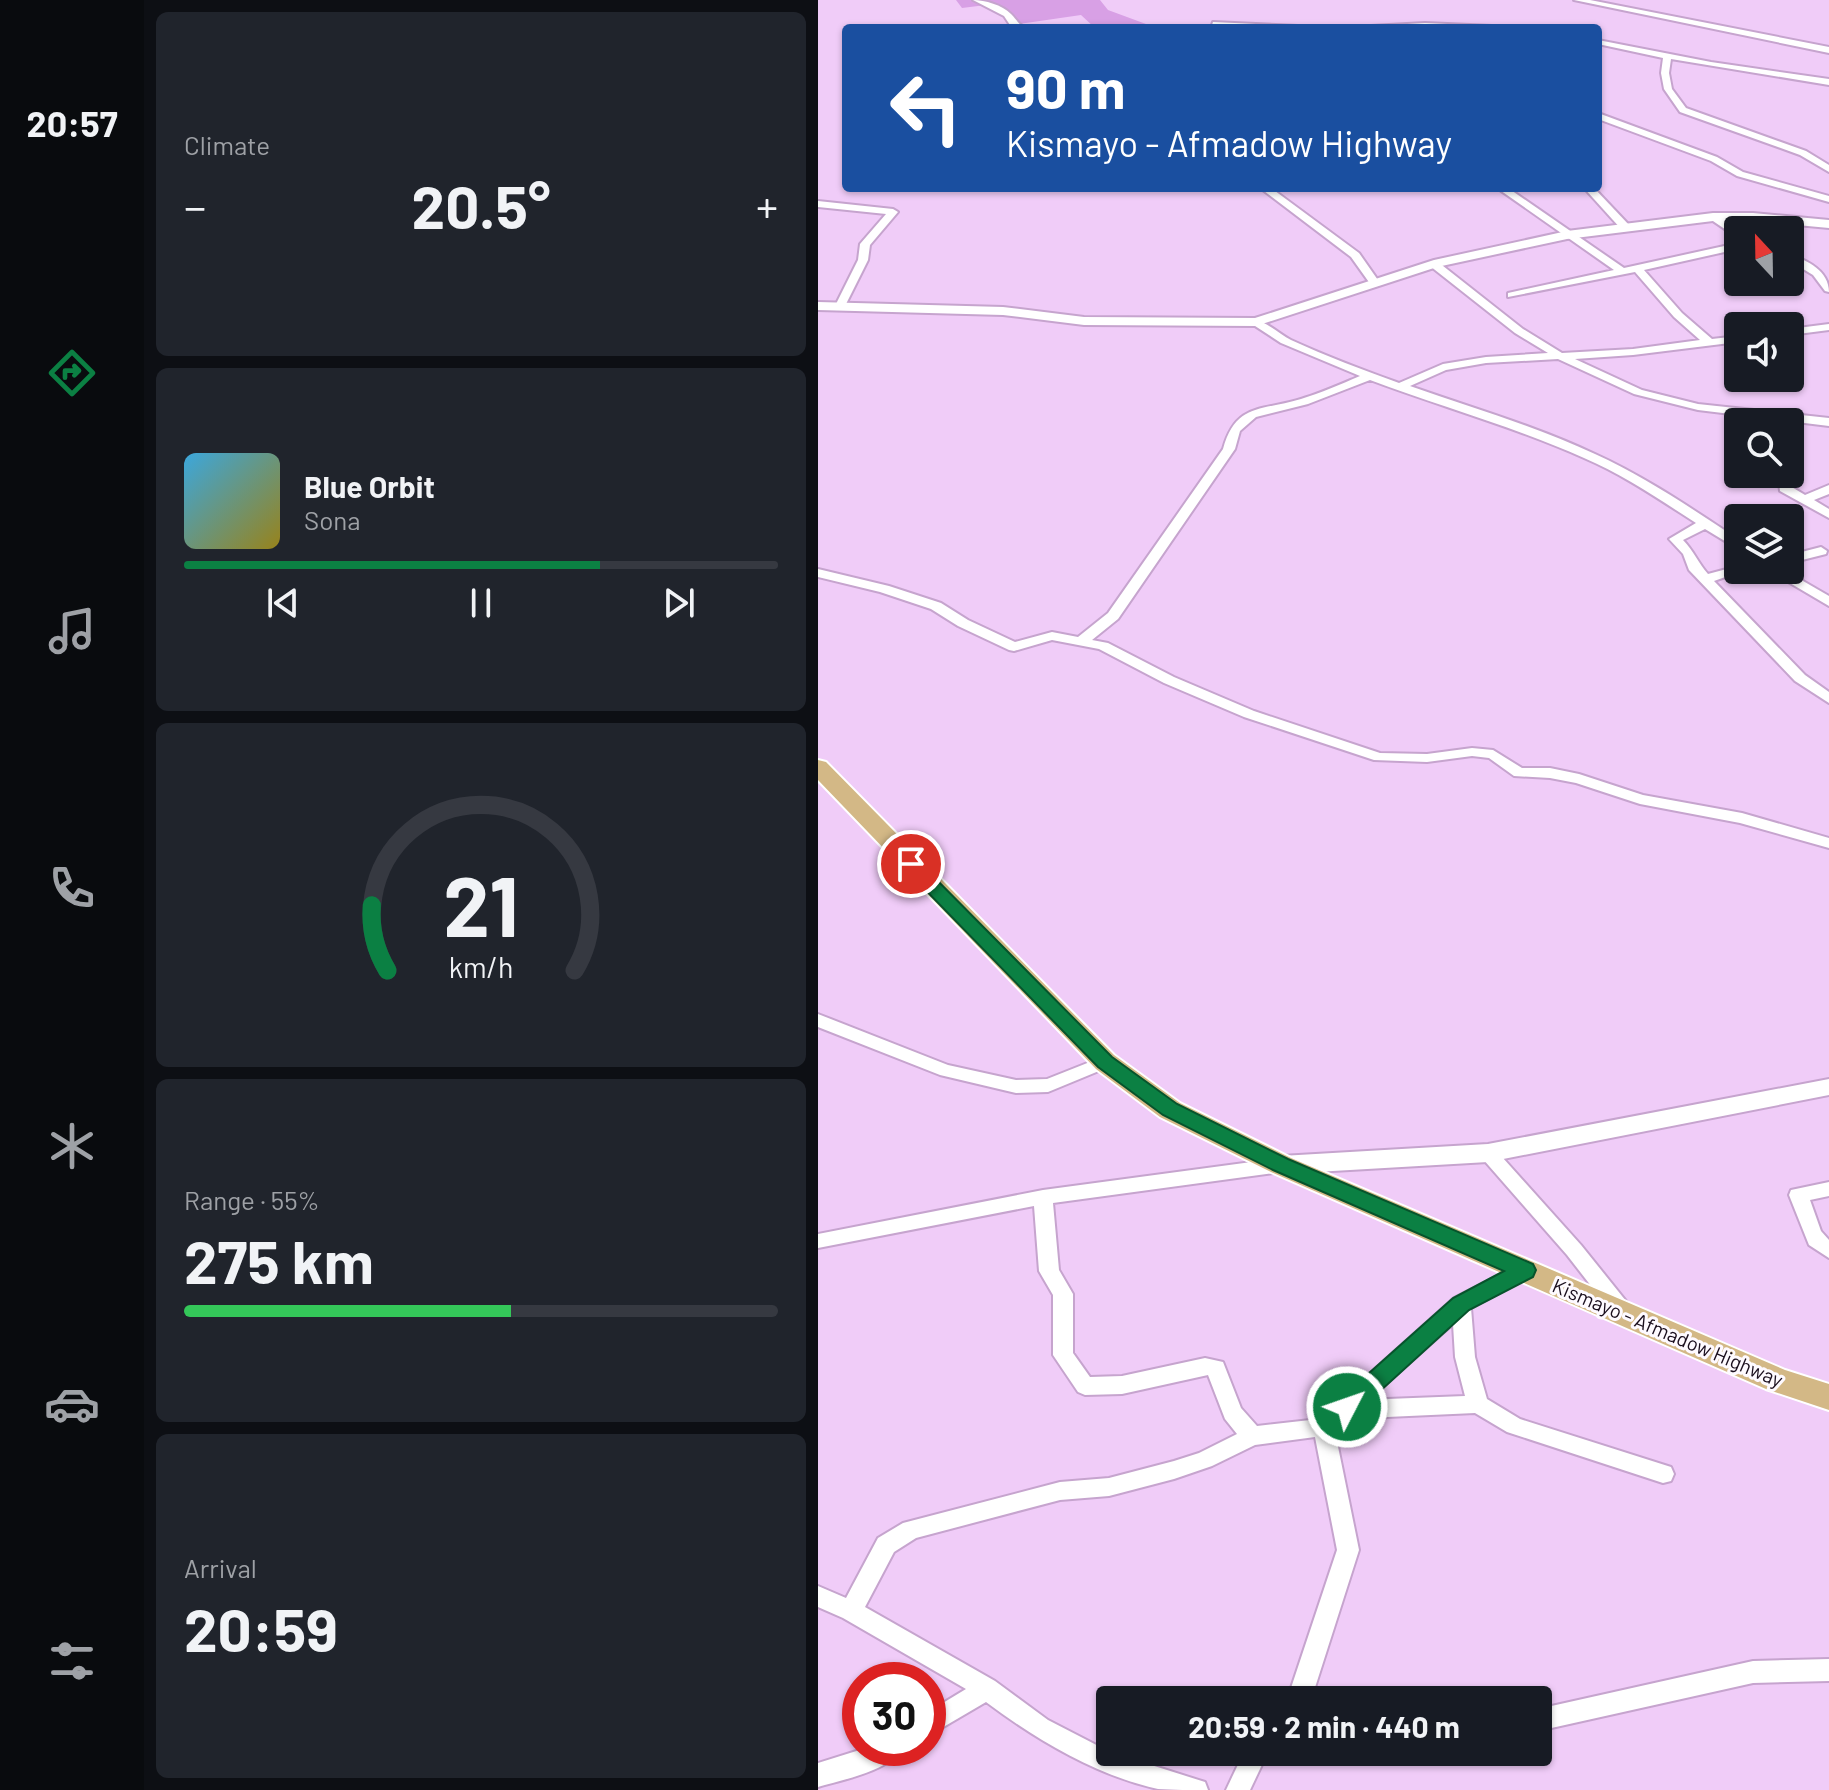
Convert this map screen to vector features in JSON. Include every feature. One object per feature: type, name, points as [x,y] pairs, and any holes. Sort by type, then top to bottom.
[{"type":"main road","name":"Kismayo - Afmadow Highway","points":[[818,767],[1105,1062],[1170,1110],[1281,1165],[1777,1380],[1829,1397]]},
{"type":"street","points":[[977,0],[1007,14],[1014,24]]},
{"type":"street","points":[[1578,0],[1829,50]]},
{"type":"street","points":[[1602,43],[1667,57],[1829,82]]},
{"type":"street","points":[[1667,57],[1665,73],[1668,89],[1683,110],[1803,153],[1829,169]]},
{"type":"street","points":[[1602,117],[1714,159],[1740,174],[1829,199]]},
{"type":"street","points":[[1270,192],[1355,255],[1375,283]]},
{"type":"street","points":[[1508,192],[1622,271]]},
{"type":"street","points":[[1593,192],[1626,228]]},
{"type":"street","points":[[821,206],[893,212],[865,244],[863,260],[841,304]]},
{"type":"street","points":[[1713,217],[1724,225]]},
{"type":"street","points":[[818,306],[841,304],[1003,311],[1084,321],[1256,322],[1434,264],[1567,235],[1713,217],[1753,217],[1829,224]]},
{"type":"street","points":[[1512,295],[1724,248]]},
{"type":"street","points":[[1434,264],[1519,331],[1558,355],[1638,392],[1724,411]]},
{"type":"street","points":[[1804,265],[1817,273],[1829,289]]},
{"type":"street","points":[[1637,268],[1678,315],[1710,343]]},
{"type":"street","points":[[1256,322],[1258,327],[1288,342],[1397,388],[1570,447],[1604,463],[1724,536]]},
{"type":"street","points":[[1804,330],[1829,327]]},
{"type":"street","points":[[1397,388],[1443,367],[1518,356],[1633,352],[1724,341]]},
{"type":"street","points":[[1080,642],[1113,616],[1229,449],[1234,430],[1252,414],[1304,402],[1370,376]]},
{"type":"street","points":[[1804,420],[1829,422]]},
{"type":"street","points":[[1784,488],[1829,514]]},
{"type":"street","points":[[1806,499],[1829,489]]},
{"type":"street","points":[[1705,524],[1675,539],[1706,579],[1800,678],[1829,699]]},
{"type":"street","points":[[1804,555],[1821,551]]},
{"type":"street","points":[[818,573],[936,606],[963,623],[1014,647],[1052,636],[1103,646],[1169,680],[1272,723],[1379,757],[1427,758],[1472,752],[1493,754],[1519,773],[1550,773],[1579,779],[1640,799],[1742,818],[1829,843]]},
{"type":"street","points":[[1706,579],[1724,574]]},
{"type":"street","points":[[1799,584],[1829,602]]},
{"type":"street","points":[[818,1020],[946,1071],[1024,1087],[1040,1087],[1105,1062]]},
{"type":"street","points":[[818,1241],[1043,1197],[1281,1165],[1488,1153],[1826,1091]]},
{"type":"street","points":[[1488,1153],[1574,1250],[1624,1313]]},
{"type":"street","points":[[1829,1189],[1798,1195],[1807,1210],[1813,1236],[1829,1250]]},
{"type":"street","points":[[1043,1197],[1049,1271],[1063,1294],[1063,1355],[1075,1375],[1085,1386],[1122,1385],[1205,1366],[1216,1368],[1232,1413],[1252,1436]]},
{"type":"street","points":[[1324,1427],[1461,1304],[1525,1270]]},
{"type":"street","points":[[1461,1304],[1465,1357],[1478,1404]]},
{"type":"street","points":[[851,1611],[886,1545],[911,1530],[1060,1491],[1109,1487],[1205,1460],[1252,1436],[1324,1427],[1387,1408],[1478,1404],[1514,1426],[1663,1474]]},
{"type":"street","points":[[1304,1686],[1348,1550],[1324,1427]]},
{"type":"street","points":[[818,1596],[851,1611],[987,1689],[1040,1728],[1105,1760],[1196,1790]]},
{"type":"street","points":[[1552,1717],[1753,1672],[1829,1670]]},
{"type":"street","points":[[946,1714],[987,1689]]},
{"type":"street","points":[[818,1775],[851,1766]]},
{"type":"street","points":[[1238,1790],[1249,1766]]},
{"type":"shaded area","points":[[956,0],[1100,0],[1108,10],[1146,24],[1091,24],[1081,15],[1019,24],[986,5],[962,8]]},
{"type":"route","points":[[911,864],[1105,1062],[1170,1110],[1281,1165],[1525,1270],[1461,1304],[1347,1407]]}]
